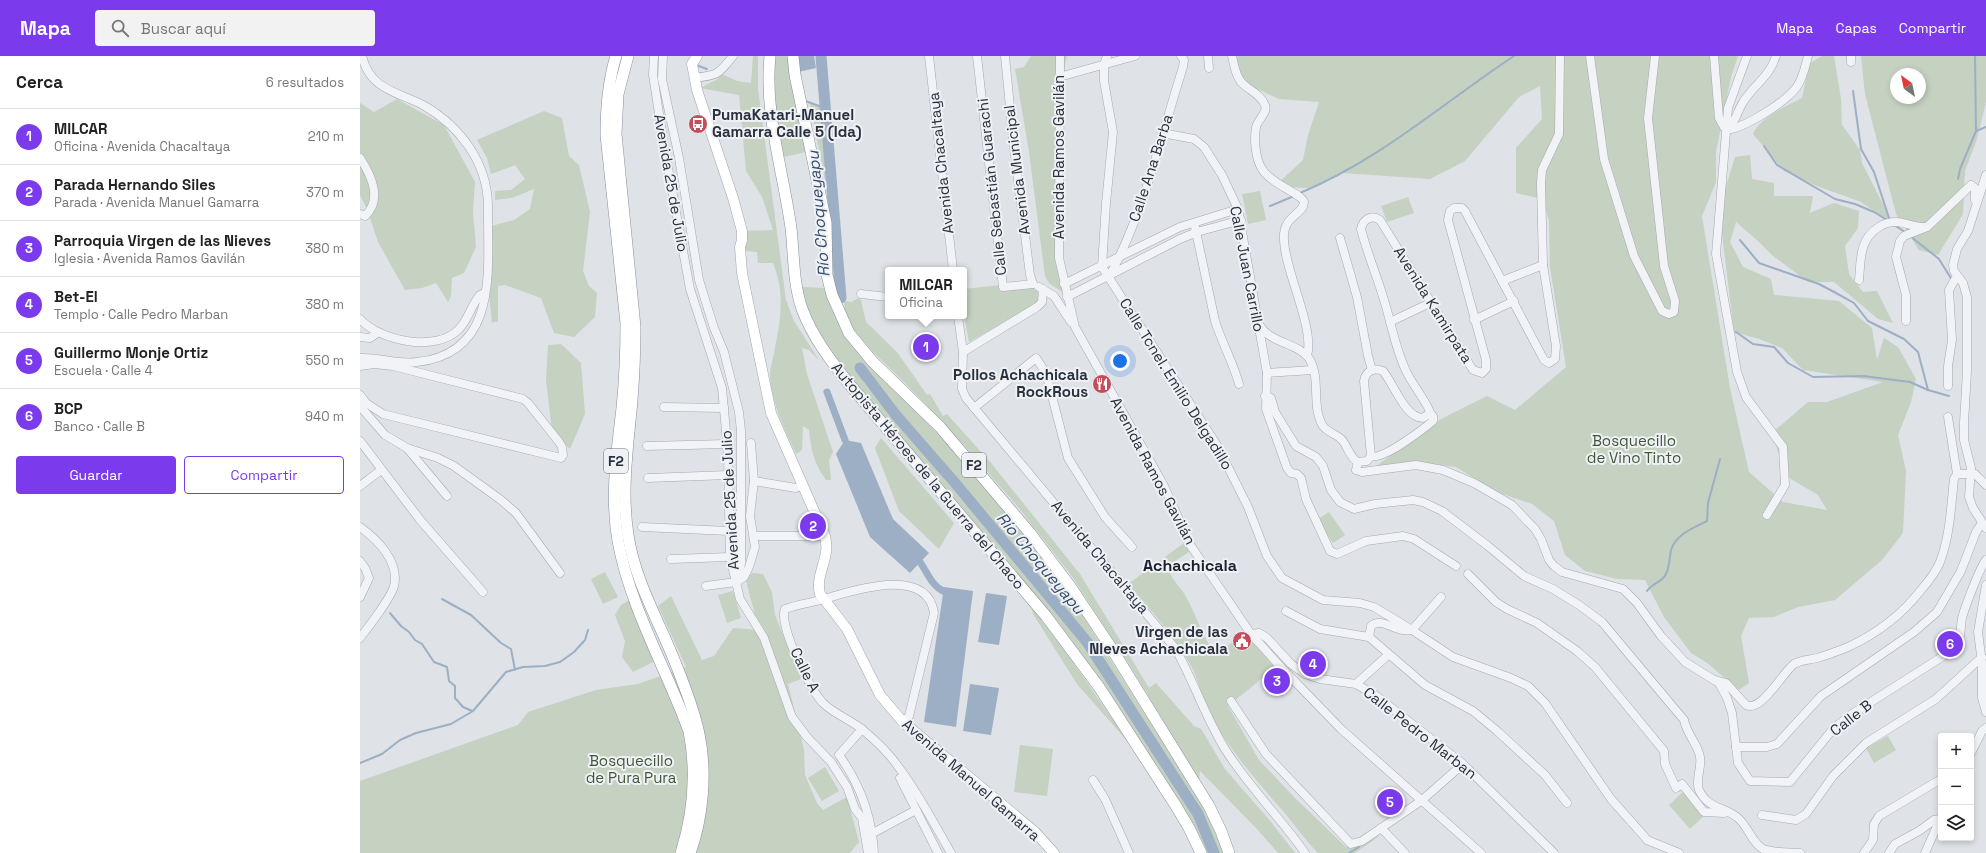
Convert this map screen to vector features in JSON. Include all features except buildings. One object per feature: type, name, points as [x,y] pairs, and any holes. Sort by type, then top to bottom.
[{"type":"highway","name":"F2","points":[[616,56],[606,98],[606,120],[626,323],[626,351],[615,479],[616,524],[625,572],[680,707],[688,731],[693,754],[694,781],[692,807],[680,853]]},
{"type":"highway","name":"F2","points":[[628,56],[618,94],[616,134],[635,327],[625,511],[632,559],[638,579],[675,662],[699,732],[702,754],[703,781],[695,839],[690,853]]},
{"type":"highway","name":"Autopista Héroes de la Guerra del Chaco","points":[[770,56],[768,82],[770,109],[791,227],[797,292],[816,339],[825,354],[850,385],[1046,616],[1099,687],[1179,811],[1201,853]]},
{"type":"highway","name":"Autopista Héroes de la Guerra del Chaco","points":[[793,56],[795,75],[815,163],[826,223],[827,275],[832,295],[849,333],[862,351],[940,427],[980,472],[1030,533],[1070,586],[1110,646],[1209,806],[1221,831],[1229,853]]},
{"type":"main road","name":"Avenida Manuel Gamarra","points":[[697,56],[692,64],[694,78],[733,198],[742,231],[740,247],[742,273],[771,413],[825,536],[826,552],[818,587],[824,599],[847,629],[880,695],[903,722],[1035,832],[1054,853]]},
{"type":"street","points":[[360,358],[406,363],[419,362],[446,354],[465,341],[476,328],[482,312],[485,294],[488,194],[479,164],[461,135],[452,126],[424,106],[386,89],[368,70],[362,56]]},
{"type":"street","name":"Avenida 25 de Julio","points":[[654,56],[654,74],[664,146],[690,289],[722,388],[728,444],[730,557],[736,582]]},
{"type":"street","name":"Avenida 25 de Julio","points":[[663,56],[662,79],[679,158],[699,280],[712,322],[724,352],[739,412],[741,431],[741,564],[736,582]]},
{"type":"street","points":[[694,78],[719,73],[733,56]]},
{"type":"street","name":"Avenida Chacaltaya","points":[[929,56],[953,267]]},
{"type":"street","name":"Calle Sebastián Guarachi","points":[[977,56],[1003,287],[1033,284]]},
{"type":"street","name":"Avenida Municipal","points":[[1005,56],[1015,155],[1030,275],[1033,284]]},
{"type":"street","name":"Avenida Ramos Gavilán","points":[[1060,56],[1059,258],[1075,327],[1164,486],[1191,546],[1251,634],[1341,729],[1481,853]]},
{"type":"street","points":[[1102,266],[1113,132],[1104,81],[1104,65],[1107,56]]},
{"type":"street","points":[[1059,77],[1135,56]]},
{"type":"street","name":"Calle Ana Barba","points":[[1109,277],[1120,258],[1146,189],[1162,133],[1184,67],[1184,60],[1181,56]]},
{"type":"street","points":[[1208,56],[1209,68]]},
{"type":"street","points":[[1232,56],[1237,76],[1245,86],[1261,99],[1266,106],[1256,127],[1256,150],[1262,169],[1275,183],[1289,192],[1301,196],[1304,202],[1303,206],[1287,222],[1284,236],[1285,254],[1304,321],[1309,346],[1307,356]]},
{"type":"street","name":"Avenida Kamirpata","points":[[1430,413],[1428,405],[1418,393],[1405,370],[1395,345],[1385,300],[1362,229],[1362,224],[1369,218],[1375,217],[1380,220],[1432,302],[1472,370],[1482,373],[1486,370],[1486,360],[1448,220],[1450,211],[1458,207],[1465,211],[1544,360],[1548,363],[1552,363],[1556,358],[1556,346],[1543,265],[1540,183],[1542,170],[1559,134],[1560,56]]},
{"type":"street","points":[[1590,56],[1604,159],[1616,200],[1634,256],[1662,311],[1669,314],[1674,312],[1675,301],[1664,266],[1648,118],[1656,56]]},
{"type":"street","points":[[1714,56],[1717,112],[1721,123],[1727,128],[1731,129],[1743,124],[1790,94],[1802,79],[1808,56]]},
{"type":"street","points":[[1747,56],[1728,108],[1716,254],[1738,372],[1746,397],[1783,447],[1785,485],[1766,515]]},
{"type":"street","points":[[1727,128],[1734,121],[1742,104],[1769,71],[1776,56]]},
{"type":"street","name":"Calle Juan Carrillo","points":[[1162,133],[1194,139],[1204,147],[1222,175],[1238,209],[1267,373],[1265,396],[1266,408],[1271,426],[1287,468],[1291,473],[1298,474],[1301,478],[1306,499],[1330,551],[1338,554],[1366,541],[1403,536],[1414,539],[1456,566]]},
{"type":"street","points":[[360,158],[374,182],[375,192],[370,211],[365,216],[360,214]]},
{"type":"street","points":[[1716,680],[1725,692],[1729,704],[1734,726],[1736,747],[1767,747],[1776,744],[1821,696],[1928,621],[1943,602],[1961,572],[1976,532],[1984,525],[1973,508],[1969,497],[1970,473],[1964,440],[1967,297],[1963,283],[1954,272],[1954,256],[1957,248],[1968,231],[1986,174]]},
{"type":"street","points":[[1906,321],[1906,295],[1903,278],[1897,264],[1896,249],[1904,236],[1928,227],[1971,185],[1975,188],[1974,198],[1977,203]]},
{"type":"street","points":[[1064,284],[1120,258],[1180,227],[1238,209]]},
{"type":"street","points":[[1067,297],[1197,232],[1241,220]]},
{"type":"street","points":[[1194,222],[1215,321],[1220,336],[1234,366],[1239,384]]},
{"type":"street","points":[[1859,280],[1863,245],[1865,238],[1871,232],[1882,225],[1895,222],[1917,227],[1928,227]]},
{"type":"street","points":[[1340,238],[1357,296],[1372,370]]},
{"type":"street","points":[[1502,281],[1543,265]]},
{"type":"street","name":"Calle Tcnel. Emilio Delgadillo","points":[[1102,266],[1218,447],[1248,507],[1267,556],[1282,578],[1323,600],[1360,603],[1374,607],[1453,657],[1512,678],[1534,692],[1545,703],[1611,799],[1643,835],[1648,840],[1679,853]]},
{"type":"street","points":[[1948,386],[1948,366],[1952,340],[1949,290],[1957,276]]},
{"type":"street","points":[[1033,284],[1057,299],[1075,327]]},
{"type":"street","points":[[963,352],[1037,307],[1042,302],[1043,289]]},
{"type":"street","points":[[360,319],[377,333],[409,341],[430,342],[444,339],[459,330],[476,299],[480,294],[485,294]]},
{"type":"street","points":[[861,294],[885,297]]},
{"type":"street","points":[[1390,322],[1432,302]]},
{"type":"street","points":[[1474,320],[1514,302]]},
{"type":"street","name":"Avenida Chacaltaya","points":[[958,319],[963,352],[962,389],[966,398],[1171,643],[1183,662],[1203,710],[1225,749],[1244,777],[1285,825],[1305,853]]},
{"type":"street","points":[[1257,321],[1261,329],[1275,339],[1300,350],[1307,356],[1313,370],[1321,421],[1326,429],[1343,441],[1354,459],[1358,462],[1367,462],[1371,456],[1364,381],[1367,374],[1372,370],[1381,370],[1384,373],[1408,410],[1415,416],[1423,418],[1430,413],[1433,418],[1430,424],[1385,454],[1376,457],[1371,456]]},
{"type":"street","points":[[360,337],[370,338],[377,333]]},
{"type":"street","points":[[974,408],[1036,358],[1046,373],[1068,458],[1105,517],[1132,547]]},
{"type":"street","points":[[360,366],[374,364],[393,366],[523,399],[528,403],[559,442],[562,447],[563,455],[561,458],[549,456],[511,445],[450,432],[383,414],[366,403],[360,395]]},
{"type":"street","points":[[1267,373],[1313,370]]},
{"type":"street","points":[[1265,396],[1271,398],[1275,412],[1296,446],[1319,460],[1326,473],[1331,490],[1346,506],[1354,509],[1406,501],[1423,502],[1448,516],[1488,546],[1524,576],[1573,601],[1602,622],[1634,658],[1659,691],[1682,717],[1686,731],[1700,756],[1699,789],[1712,806],[1728,811],[1740,819],[1752,837],[1764,849],[1800,853]]},
{"type":"street","points":[[360,406],[385,435],[406,448],[438,458],[454,466],[501,500],[516,513],[560,573]]},
{"type":"street","points":[[664,407],[724,408]]},
{"type":"street","points":[[1358,462],[1356,470],[1362,472],[1416,465],[1444,470],[1474,483],[1512,505],[1535,529],[1541,539],[1549,560],[1554,566],[1562,572],[1623,590],[1638,603],[1661,636],[1685,662],[1716,680],[1726,683],[1749,707],[1756,705],[1770,693],[1793,665],[1799,661],[1830,654],[1848,647],[1868,638],[1891,622],[1913,601],[1939,564],[1945,543],[1954,479],[1957,474],[1948,417]]},
{"type":"street","points":[[360,441],[421,521],[483,592]]},
{"type":"street","points":[[706,586],[736,582],[748,570],[754,547],[754,536],[750,516],[754,481],[751,443]]},
{"type":"street","points":[[647,446],[728,444]]},
{"type":"street","points":[[406,448],[447,496]]},
{"type":"street","points":[[360,486],[381,470]]},
{"type":"street","points":[[1957,474],[1970,473],[1978,475],[1986,485]]},
{"type":"street","points":[[648,478],[728,475]]},
{"type":"street","points":[[754,481],[796,488],[802,485]]},
{"type":"street","points":[[360,527],[380,544],[391,563],[394,586],[389,597],[360,638]]},
{"type":"street","points":[[642,527],[729,531]]},
{"type":"street","points":[[754,536],[825,536]]},
{"type":"street","points":[[671,559],[730,557]]},
{"type":"street","name":"Calle B","points":[[1736,747],[1740,768],[1746,776],[1754,782],[1790,782],[1833,729],[1852,714],[1956,648],[1959,644],[1962,618],[1965,607],[1986,560]]},
{"type":"street","points":[[360,561],[366,568],[369,578],[360,597]]},
{"type":"street","points":[[1468,574],[1496,602],[1507,609],[1537,622],[1577,651],[1595,667],[1664,751],[1665,764],[1676,788],[1682,784],[1704,812],[1720,813],[1728,811]]},
{"type":"street","points":[[736,582],[744,606],[764,638],[792,717],[807,737],[831,762],[847,787],[855,809],[862,818],[868,853]]},
{"type":"street","name":"Calle A","points":[[893,761],[862,729],[822,703],[802,669],[787,631],[783,613],[786,609],[854,589],[876,586],[911,586],[926,596],[934,612],[909,716],[903,722]]},
{"type":"street","points":[[1986,586],[1978,632],[1982,657],[1982,698],[1986,712]]},
{"type":"street","points":[[1369,637],[1371,626],[1380,622],[1395,629],[1407,631],[1412,630],[1441,597]]},
{"type":"street","points":[[1286,611],[1320,629],[1369,637],[1388,655],[1425,685],[1472,711],[1496,730],[1545,775],[1568,803]]},
{"type":"street","name":"Calle Pedro Marban","points":[[1251,634],[1259,633],[1267,638],[1295,668],[1304,674],[1320,679],[1356,684],[1375,695],[1463,764],[1554,853]]},
{"type":"street","points":[[1356,684],[1388,655]]},
{"type":"street","points":[[1762,815],[1796,820],[1801,818],[1813,806],[1833,776],[1866,742],[1936,699],[1982,657]]},
{"type":"street","points":[[1230,701],[1266,754],[1351,844],[1362,841],[1422,801],[1463,764]]},
{"type":"street","points":[[1974,747],[1982,731],[1986,728]]},
{"type":"street","points":[[862,729],[839,755],[858,788],[873,833],[874,853]]},
{"type":"street","points":[[893,761],[893,765],[938,853]]},
{"type":"street","points":[[893,761],[952,853]]},
{"type":"street","points":[[1093,780],[1105,799],[1129,853]]},
{"type":"street","points":[[1864,853],[1873,840],[1874,824],[1879,816],[1938,781]]},
{"type":"street","points":[[873,833],[916,810]]},
{"type":"street","points":[[1889,853],[1894,844],[1938,819]]},
{"type":"street","points":[[1925,853],[1938,825]]},
{"type":"street","points":[[1381,828],[1406,853]]},
{"type":"green space","points":[[753,56],[758,56],[758,89],[786,300],[794,321],[819,360],[809,350],[802,348],[807,374],[833,452],[829,460],[831,480],[826,480],[819,468],[812,450],[809,430],[803,426],[802,450],[796,454],[779,416],[773,395],[770,372],[779,326],[781,305],[779,285],[773,263],[758,263],[757,252],[745,251],[744,231],[773,230],[762,197],[746,171],[739,95],[700,88],[716,80],[722,74],[737,81],[751,83]]},
{"type":"green space","points":[[775,56],[788,56],[806,152],[784,157],[777,123],[773,92]]},
{"type":"green space","points":[[1031,56],[1067,56],[1065,64],[1062,256],[1075,310],[1068,296],[1049,283],[1045,276],[1029,152],[1015,69],[1024,67]]},
{"type":"green space","name":"Bosquecillo de Vino Tinto","points":[[1233,56],[1738,56],[1731,77],[1716,152],[1716,182],[1702,216],[1730,388],[1749,472],[1783,502],[1827,510],[1818,495],[1786,476],[1772,433],[1808,402],[1827,402],[1883,382],[1803,370],[1782,348],[1759,339],[1734,332],[1719,209],[1735,157],[1750,155],[1752,179],[1774,183],[1774,196],[1813,196],[1810,213],[1834,203],[1859,211],[1858,228],[1845,246],[1849,274],[1863,292],[1877,291],[1893,323],[1878,319],[1834,282],[1808,282],[1772,255],[1736,222],[1730,242],[1743,267],[1771,279],[1774,295],[1839,301],[1872,328],[1877,360],[1884,338],[1898,347],[1916,379],[1911,402],[1898,435],[1906,471],[1903,533],[1882,560],[1835,600],[1798,607],[1774,617],[1749,618],[1741,636],[1749,683],[1739,690],[1706,662],[1691,653],[1664,617],[1645,580],[1617,579],[1585,571],[1565,555],[1554,521],[1532,504],[1497,492],[1456,467],[1418,462],[1368,472],[1441,419],[1487,396],[1515,410],[1566,367],[1550,267],[1549,220],[1542,199],[1516,193],[1516,148],[1542,119],[1540,86],[1519,97],[1465,161],[1430,179],[1342,173],[1313,188],[1274,187],[1303,160],[1308,135],[1319,102],[1279,99],[1242,82]]},
{"type":"green space","points":[[1822,56],[1834,56],[1841,99],[1842,125],[1860,150],[1862,163],[1893,224],[1861,202],[1817,186],[1784,171],[1753,134],[1768,117],[1802,98],[1809,64]]},
{"type":"green space","points":[[1861,56],[1986,56],[1986,102],[1977,139],[1965,171],[1963,214],[1938,255],[1919,250],[1896,214],[1865,94]]},
{"type":"green space","points":[[397,99],[444,125],[475,182],[473,212],[476,247],[464,273],[452,278],[451,296],[448,302],[436,283],[422,288],[405,290],[378,242],[367,209],[360,195],[360,103],[374,112]]},
{"type":"green space","points":[[810,104],[827,109],[840,277],[829,200]]},
{"type":"green space","points":[[544,111],[562,118],[569,156],[579,165],[590,212],[583,271],[589,286],[597,293],[595,317],[574,337],[554,333],[541,298],[505,285],[498,286],[498,321],[492,323],[488,284],[491,226],[514,220],[530,209],[534,189],[512,198],[495,200],[495,191],[511,190],[525,179],[515,165],[491,174],[487,158],[477,140]]},
{"type":"green space","points":[[1260,191],[1266,220],[1248,224],[1242,194]]},
{"type":"green space","points":[[1408,197],[1414,213],[1387,222],[1381,206]]},
{"type":"green space","points":[[1000,285],[1031,287],[1039,292],[1038,303],[969,342],[965,319],[967,319],[967,289]]},
{"type":"green space","points":[[802,287],[824,288],[832,310],[843,332],[977,476],[1027,537],[1065,588],[1196,795],[1210,820],[1223,853],[1217,853],[1201,813],[1089,639],[885,396],[860,364],[855,368],[865,384],[1082,644],[1190,810],[1210,853],[1204,853],[1129,724],[1074,644],[1039,599],[848,374],[832,353],[819,333],[809,312]]},
{"type":"green space","points":[[858,298],[861,300],[866,322],[897,352],[927,395],[930,394],[943,416],[947,414],[991,463],[1080,574],[1149,688],[1156,683],[1194,726],[1201,729],[1225,769],[1271,822],[1295,853],[1278,853],[1257,829],[1200,771],[1199,780],[1134,672],[1071,575],[1018,507],[964,445],[907,385],[870,349],[852,328],[846,317],[844,301],[852,302]]},
{"type":"green space","points":[[561,344],[581,363],[585,414],[570,449],[552,431],[546,380],[548,345]]},
{"type":"green space","points":[[881,438],[954,523],[939,549],[899,511],[875,448]]},
{"type":"green space","points":[[1329,512],[1345,535],[1333,543],[1317,520]]},
{"type":"green space","points":[[1184,543],[1189,552],[1169,565],[1170,573],[1174,581],[1185,595],[1206,640],[1215,654],[1246,633],[1275,668],[1228,706],[1259,760],[1295,798],[1346,847],[1357,847],[1381,835],[1355,853],[1318,853],[1309,843],[1230,746],[1204,703],[1195,675],[1185,655],[1162,623],[1128,584]]},
{"type":"green space","points":[[605,572],[618,597],[603,604],[591,579]]},
{"type":"green space","name":"Bosquecillo de Pura Pura","points":[[752,573],[763,574],[772,592],[775,615],[801,679],[788,684],[804,750],[805,775],[817,803],[823,810],[847,797],[859,842],[850,853],[360,853],[360,781],[518,725],[528,712],[596,690],[638,684],[686,667],[658,606],[671,596],[702,660],[714,656],[733,628],[759,630],[746,581]]},
{"type":"green space","points":[[733,591],[741,618],[727,623],[718,595]]},
{"type":"green space","points":[[630,600],[655,661],[633,672],[622,657],[625,641],[615,615],[621,605]]},
{"type":"green space","points":[[1031,606],[1070,658],[1129,743],[1077,684],[1033,614]]},
{"type":"green space","points":[[1888,736],[1896,750],[1874,763],[1866,748]]},
{"type":"green space","points":[[1020,745],[1053,749],[1047,796],[1014,792]]},
{"type":"green space","points":[[825,767],[839,791],[822,801],[808,778]]},
{"type":"green space","points":[[1684,791],[1706,814],[1690,829],[1669,805]]},
{"type":"water","points":[[799,56],[814,56],[816,68],[798,72]]},
{"type":"water","points":[[845,440],[861,443],[893,519],[929,553],[910,573],[870,537],[836,454]]},
{"type":"water","points":[[944,587],[973,591],[956,727],[924,722]]},
{"type":"water","points":[[986,593],[1007,596],[999,645],[978,642]]},
{"type":"water","points":[[970,684],[999,688],[991,735],[963,731]]},
{"type":"waterway","name":"Río Choqueyapu","points":[[821,56],[841,298]]},
{"type":"waterway","points":[[1300,193],[1329,180],[1384,148],[1514,56]]},
{"type":"waterway","points":[[1958,179],[1960,169],[1976,131],[1975,56]]},
{"type":"waterway","points":[[696,65],[707,69]]},
{"type":"waterway","points":[[1853,91],[1861,149],[1874,172],[1890,221]]},
{"type":"waterway","points":[[805,101],[825,108]]},
{"type":"waterway","points":[[1976,131],[1986,127]]},
{"type":"waterway","points":[[1764,146],[1777,165],[1835,199],[1855,204],[1874,212],[1887,220]]},
{"type":"waterway","points":[[1270,206],[1294,196]]},
{"type":"waterway","points":[[1894,225],[1905,232]]},
{"type":"waterway","points":[[1910,236],[1939,259],[1952,280]]},
{"type":"waterway","points":[[1740,240],[1759,263],[1819,284],[1854,303],[1868,321],[1904,339],[1918,352],[1928,390]]},
{"type":"waterway","points":[[1736,332],[1753,344],[1774,347],[1788,363],[1813,377],[1863,376],[1910,382],[1928,390],[1949,396]]},
{"type":"waterway","name":"Río Choqueyapu","points":[[860,368],[895,414],[955,483],[1087,642],[1198,814],[1214,853]]},
{"type":"waterway","points":[[827,392],[845,440]]},
{"type":"waterway","points":[[1647,591],[1666,574],[1673,544],[1686,532],[1707,521],[1708,503],[1720,459]]},
{"type":"waterway","points":[[920,562],[936,586],[943,591]]},
{"type":"waterway","points":[[442,599],[471,615],[501,643],[511,649],[515,670]]},
{"type":"waterway","points":[[390,613],[415,640],[422,644],[434,662],[447,667],[449,681],[455,686],[455,698],[463,707],[472,711]]},
{"type":"waterway","points":[[360,763],[382,754],[400,740],[416,733],[451,724],[473,711],[506,672],[523,667],[545,666],[560,662],[574,652],[585,640],[588,630]]},
{"type":"waterway","points":[[1349,853],[1359,847]]},
{"type":"place","name":"PumaKatari-Manuel Gamarra Calle 5 (Ida)","points":[[698,124]]},
{"type":"place","name":"MILCAR","points":[[926,347]]},
{"type":"place","name":"Pollos Achachicala RockRous","points":[[1102,384]]},
{"type":"place","name":"Parada Hernando Siles","points":[[813,526]]},
{"type":"place","name":"Virgen de las NIeves Achachicala","points":[[1242,641]]},
{"type":"place","name":"BCP","points":[[1950,644]]},
{"type":"place","name":"Bet-El","points":[[1313,664]]},
{"type":"place","name":"Parroquia Virgen de las Nieves","points":[[1277,681]]},
{"type":"place","name":"Guillermo Monje Ortiz","points":[[1390,802]]},
{"type":"district","name":"Achachicala","points":[[1190,565]]}]
